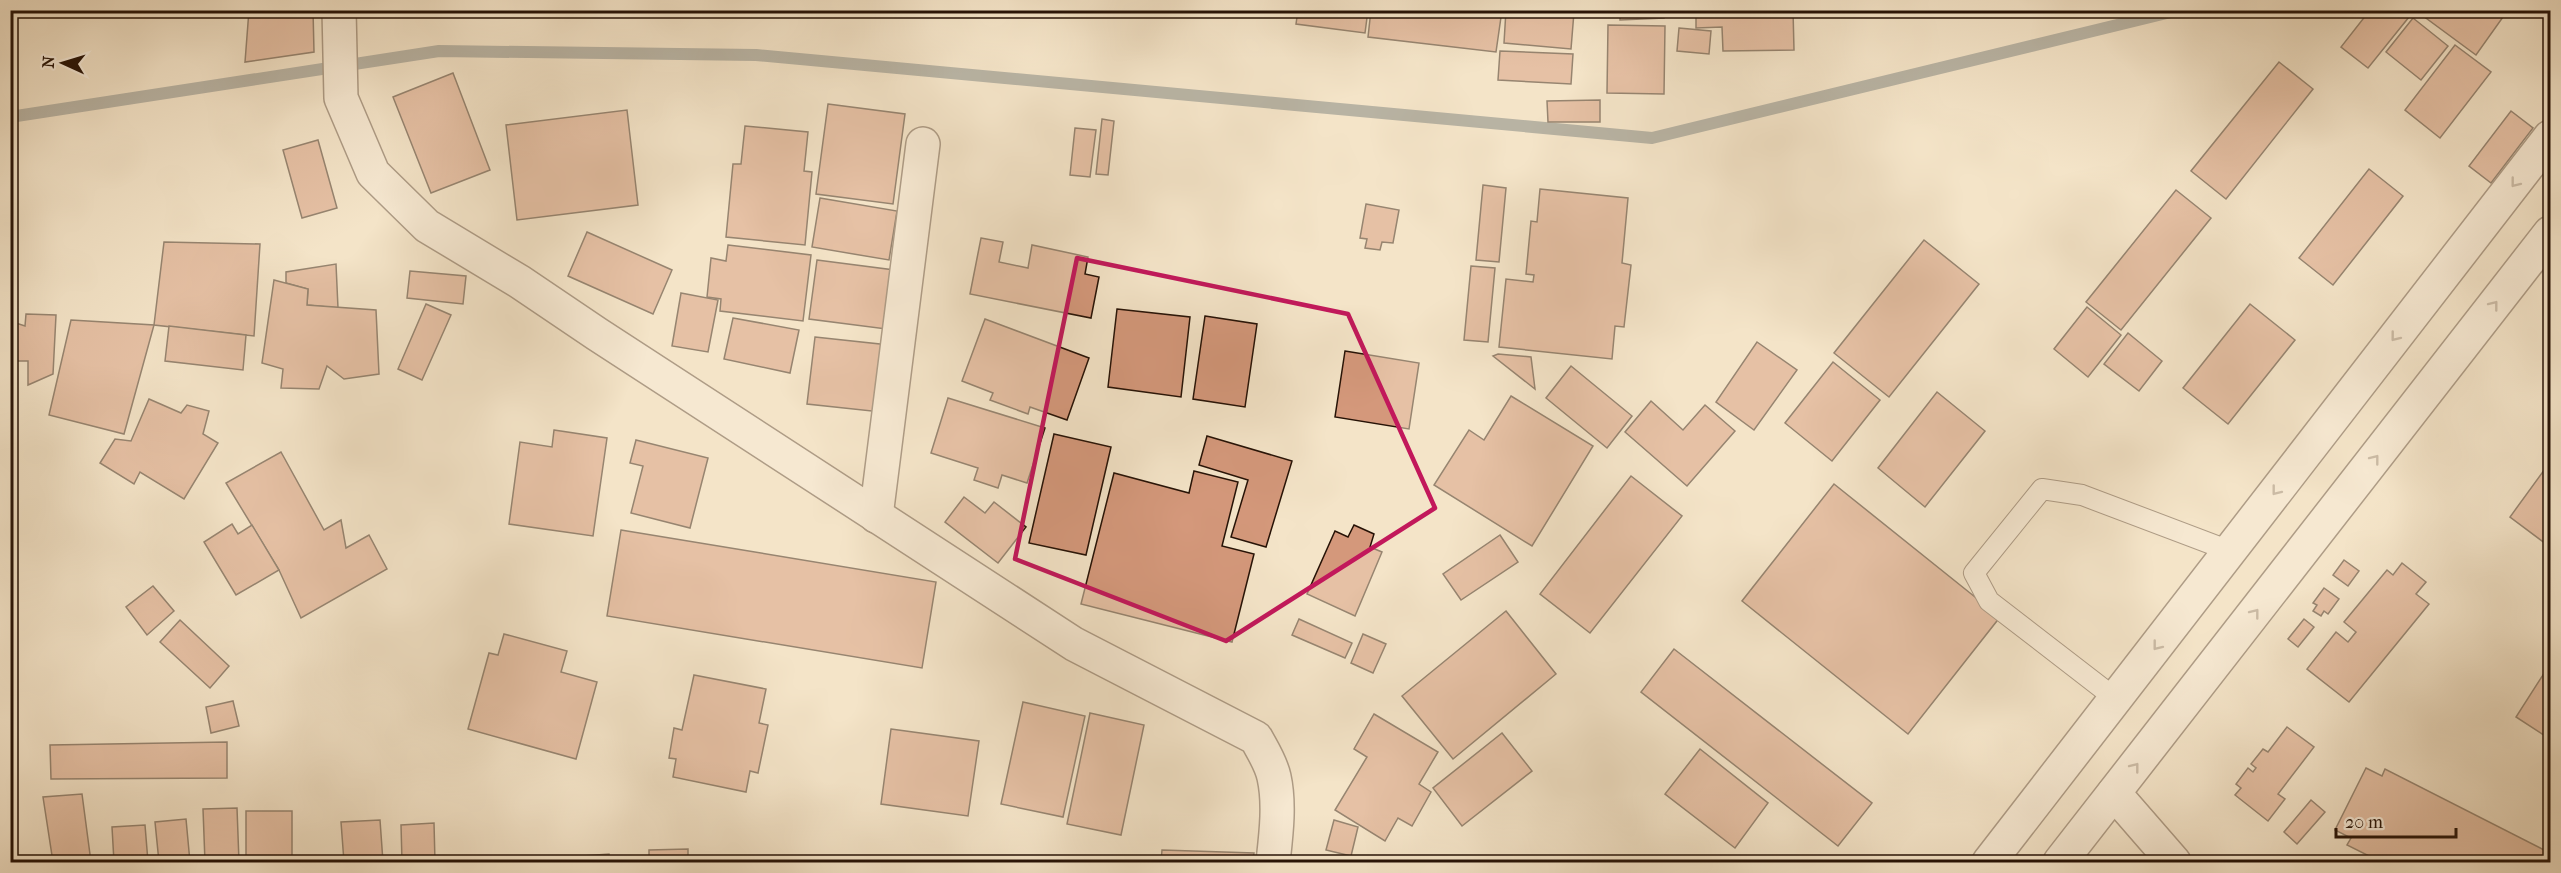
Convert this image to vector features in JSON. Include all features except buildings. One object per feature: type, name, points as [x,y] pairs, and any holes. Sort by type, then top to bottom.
[{"type":"street","points":[[339,10],[340,98],[373,173],[427,226],[520,282],[1074,644],[1256,738],[1269,761],[1274,778],[1276,827],[1273,862]]},
{"type":"street","points":[[1989,862],[2550,137]]},
{"type":"street","points":[[876,516],[923,144]]},
{"type":"street","points":[[2060,862],[2550,233]]},
{"type":"street","points":[[2114,793],[2174,862]]},
{"type":"lane","points":[[2116,699],[1989,601],[1974,573],[2042,489],[2082,495],[2230,551]]},
{"type":"highlighted area","points":[[1077,258],[1348,314],[1435,508],[1226,641],[1015,559]]},
{"type":"waterway","points":[[10,117],[439,51],[756,55],[1652,138],[2179,10]]}]
